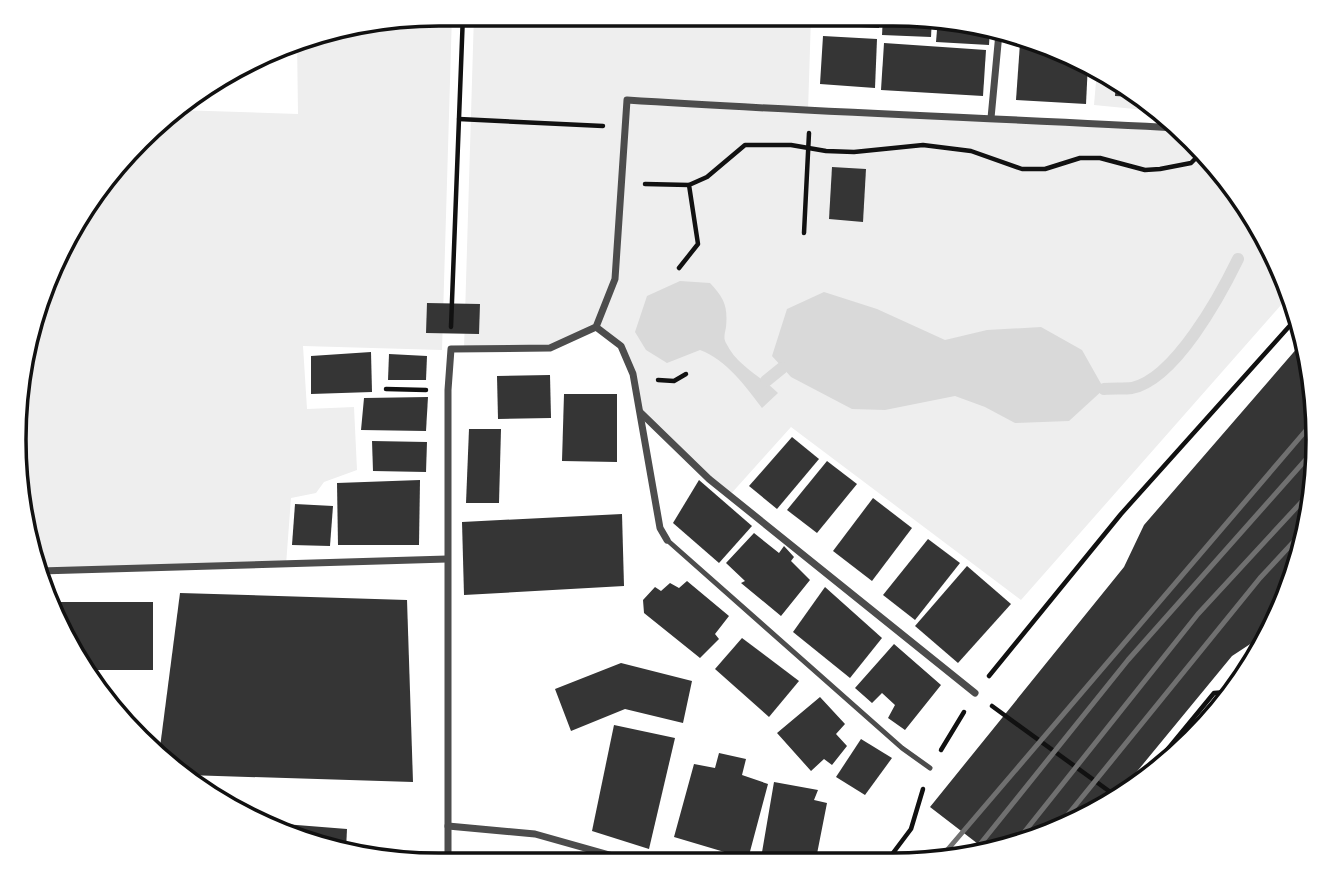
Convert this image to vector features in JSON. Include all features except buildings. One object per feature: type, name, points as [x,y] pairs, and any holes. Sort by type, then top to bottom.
[{"type":"street","points":[[991,118],[998,40]]},
{"type":"street","points":[[448,853],[448,390],[451,349],[550,348],[596,327],[615,279],[626,100],[808,112],[1163,127]]},
{"type":"street","points":[[596,327],[621,346],[633,374],[660,527],[667,540]]},
{"type":"street","points":[[641,413],[719,488],[975,693]]},
{"type":"street","points":[[48,571],[447,559]]},
{"type":"street","points":[[448,826],[535,834],[602,853]]},
{"type":"lane","points":[[667,540],[902,748],[930,768]]},
{"type":"path","points":[[451,349],[463,26]]},
{"type":"path","points":[[804,233],[810,149],[808,112]]},
{"type":"path","points":[[459,119],[624,127]]},
{"type":"path","points":[[622,183],[689,185],[707,177],[745,145],[791,145],[854,152],[923,145],[971,151],[1022,169],[1045,169],[1080,158],[1100,158],[1145,170],[1191,163],[1195,159]]},
{"type":"path","points":[[679,268],[698,244],[689,185]]},
{"type":"path","points":[[893,853],[911,829],[930,768],[975,693],[1121,514],[1290,326]]},
{"type":"path","points":[[386,389],[448,390]]},
{"type":"path","points":[[975,693],[1109,791]]},
{"type":"path","points":[[1173,743],[1214,693],[1219,693]]},
{"type":"shaded area","points":[[452,26],[442,350],[303,346],[307,409],[354,407],[357,470],[324,482],[316,493],[291,498],[286,565],[48,571],[30,493],[27,412],[40,333],[58,281],[82,233],[129,167],[147,147],[190,110],[298,114],[297,52],[359,34],[412,27]]},
{"type":"shaded area","points":[[474,26],[811,26],[808,111],[1163,127],[1203,167],[1236,210],[1263,257],[1283,303],[1021,600],[791,427],[729,496],[641,413],[621,347],[596,327],[550,348],[464,349]]},
{"type":"shaded area","points":[[1096,80],[1141,110],[1094,105]]},
{"type":"shaded area","points":[[680,281],[710,283],[722,298],[726,308],[724,335],[731,351],[778,393],[762,408],[735,374],[710,354],[700,350],[667,363],[646,350],[635,332],[647,296]]},
{"type":"shaded area","points":[[824,292],[877,309],[945,340],[987,330],[1041,327],[1082,350],[1104,389],[1069,421],[1015,423],[985,407],[955,396],[885,410],[852,409],[791,377],[772,356],[787,309]]},
{"type":"waterway","points":[[1104,389],[1132,388],[1148,381],[1164,369],[1180,353],[1208,314],[1238,259]]},
{"type":"waterway","points":[[766,381],[782,368]]},
{"type":"railway","points":[[948,849],[1306,431]]},
{"type":"railway","points":[[981,843],[1128,660],[1305,460]]},
{"type":"railway","points":[[1025,831],[1198,614],[1301,503]]},
{"type":"railway","points":[[1070,812],[1260,578],[1293,543]]}]
